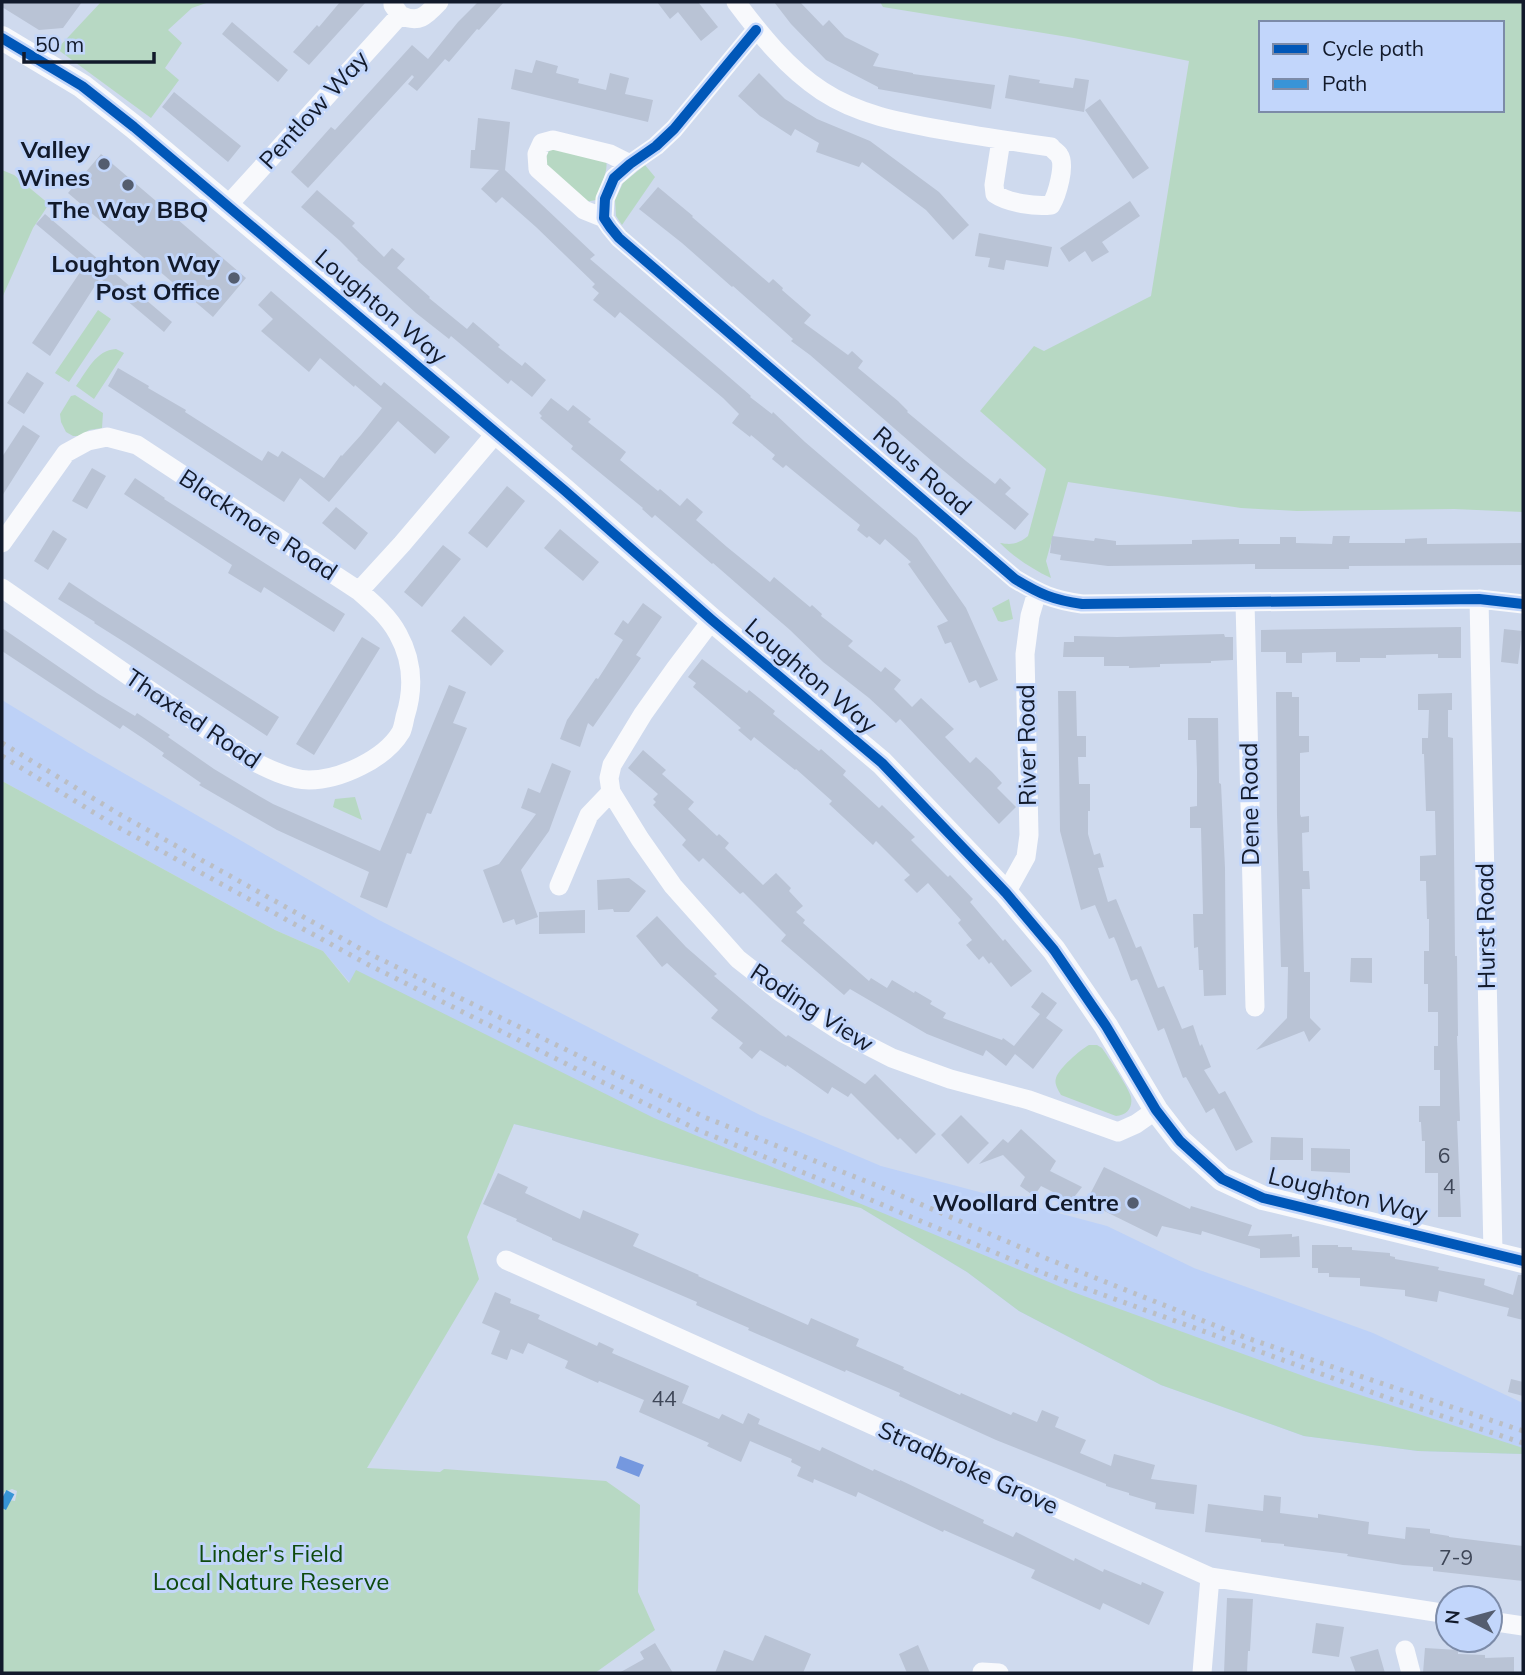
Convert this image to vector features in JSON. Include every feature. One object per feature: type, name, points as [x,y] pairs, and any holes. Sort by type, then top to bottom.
[{"type":"street","name":"Pentlow Way","points":[[228,205],[396,8],[410,20],[428,13],[439,2]]},
{"type":"street","points":[[736,2],[757,30],[788,63],[820,90],[842,103],[902,122],[1002,140]]},
{"type":"street","points":[[604,218],[605,199],[614,178],[674,129],[757,30]]},
{"type":"street","name":"Loughton Way","points":[[2,38],[82,86],[228,205],[882,763],[1006,893],[1054,950],[1089,1000],[1156,1110],[1180,1141],[1222,1179],[1263,1198],[1523,1261]]},
{"type":"street","name":"Rous Road","points":[[630,164],[610,154],[553,140],[542,143],[537,154],[538,169],[584,210],[604,218],[614,233],[651,265],[1015,579],[1037,592],[1059,601],[1082,604],[1479,598],[1523,604]]},
{"type":"street","name":"Blackmore Road","points":[[2,543],[66,453],[88,441],[107,438],[137,445],[359,591],[496,433]]},
{"type":"street","name":"Thaxted Road","points":[[2,588],[249,760],[277,773],[308,780],[339,776],[384,753],[401,732],[409,704],[412,681],[408,659],[399,635],[384,613],[359,591]]},
{"type":"street","name":"River Road","points":[[1006,893],[1026,857],[1029,835],[1025,654],[1030,617],[1037,592]]},
{"type":"street","name":"Hurst Road","points":[[1479,598],[1493,1253]]},
{"type":"street","name":"Dene Road","points":[[1245,601],[1255,1007]]},
{"type":"street","points":[[559,886],[589,815],[611,792],[609,778],[612,765],[643,714],[712,620]]},
{"type":"street","name":"Roding View","points":[[611,792],[673,886],[738,959],[780,992],[843,1033],[892,1058],[950,1079],[1029,1100],[1118,1132],[1156,1110]]},
{"type":"street","name":"Stradbroke Grove","points":[[506,1260],[1210,1577],[1434,1612]]},
{"type":"street","points":[[1202,1673],[1210,1577]]},
{"type":"street","points":[[1504,1623],[1523,1626]]},
{"type":"street","points":[[1405,1650],[1411,1673]]},
{"type":"street","points":[[982,1672],[999,1673]]},
{"type":"shaded area","points":[[2,700],[377,919],[760,1115],[881,1166],[1107,1226],[1194,1268],[1373,1333],[1523,1403],[1523,1454],[1418,1451],[1304,1436],[1161,1385],[1019,1311],[967,1272],[861,1208],[514,1124],[350,983],[323,951],[275,930],[2,781]]},
{"type":"green space","points":[[101,2],[209,2],[192,8],[168,30],[182,43],[165,68],[179,80],[151,118],[57,49]]},
{"type":"green space","points":[[880,2],[1523,2],[1523,512],[1454,509],[1297,511],[1241,508],[1068,482],[1046,561],[1051,578],[1030,567],[1000,543],[1015,543],[1028,536],[1046,469],[980,411],[1034,346],[1044,351],[1151,296],[1189,61],[1074,38],[883,7]]},
{"type":"green space","points":[[552,148],[606,161],[605,175],[596,200],[585,202],[549,169],[545,160]]},
{"type":"green space","points":[[645,165],[655,177],[622,225],[616,216],[615,200],[623,183]]},
{"type":"green space","points":[[2,170],[14,175],[49,204],[33,228],[2,298]]},
{"type":"green space","points":[[98,310],[111,319],[69,382],[55,373]]},
{"type":"green space","points":[[116,349],[124,353],[94,399],[76,386],[97,357]]},
{"type":"green space","points":[[75,395],[103,413],[102,428],[89,430],[81,436],[66,432],[60,414],[71,396]]},
{"type":"green space","points":[[1009,599],[1013,619],[998,621],[992,608]]},
{"type":"green space","name":"Linder's Field Local Nature Reserve","points":[[2,781],[275,930],[323,951],[349,983],[356,970],[654,1118],[1073,1292],[1317,1381],[1523,1448],[1523,1454],[1418,1451],[1304,1436],[1161,1385],[1019,1311],[967,1272],[861,1208],[514,1124],[467,1237],[479,1279],[367,1468],[440,1472],[444,1469],[606,1481],[640,1505],[638,1592],[655,1630],[595,1673],[2,1673],[2,1499],[15,1501],[17,1491],[12,1489],[2,1493]]},
{"type":"green space","points":[[355,797],[362,820],[333,807],[335,799]]},
{"type":"green space","points":[[1089,1045],[1102,1048],[1131,1097],[1131,1104],[1123,1114],[1116,1116],[1061,1095],[1056,1085],[1061,1069]]},
{"type":"water","points":[[620,1456],[644,1465],[639,1477],[616,1468]]},
{"type":"building","points":[[2,2],[82,2],[63,28],[39,30],[2,7]]},
{"type":"building","points":[[340,2],[366,2],[309,65],[293,52]]},
{"type":"building","points":[[478,2],[504,2],[449,62],[445,59],[417,91],[408,84],[414,77],[412,75],[308,188],[291,172],[331,127],[335,130],[412,45],[428,59]]},
{"type":"building","points":[[657,2],[698,2],[718,27],[701,41],[678,12],[670,19]]},
{"type":"building","points":[[774,2],[800,2],[823,26],[829,20],[845,37],[879,54],[873,66],[995,85],[991,109],[878,89],[826,60]]},
{"type":"building","points":[[232,22],[288,70],[278,82],[222,34]]},
{"type":"building","points":[[536,60],[558,66],[556,73],[579,79],[578,83],[606,90],[610,73],[629,78],[625,94],[653,100],[648,122],[511,89],[515,69],[532,73]]},
{"type":"building","points":[[759,73],[785,99],[817,119],[870,141],[939,192],[969,225],[953,240],[926,210],[862,162],[859,167],[816,152],[819,143],[795,129],[791,136],[760,116],[738,96]]},
{"type":"building","points":[[1009,75],[1073,88],[1075,78],[1089,80],[1084,112],[1005,98]]},
{"type":"building","points":[[174,92],[241,146],[228,162],[162,107]]},
{"type":"building","points":[[1100,99],[1149,168],[1133,179],[1085,110]]},
{"type":"building","points":[[478,118],[510,122],[505,170],[595,255],[590,259],[750,397],[772,414],[773,412],[917,538],[966,608],[998,680],[980,688],[976,680],[969,683],[951,642],[945,644],[937,626],[948,621],[908,564],[911,562],[885,539],[880,545],[869,536],[867,538],[857,530],[860,525],[786,465],[783,468],[772,459],[775,455],[732,423],[739,414],[723,398],[620,312],[615,318],[593,300],[599,293],[592,287],[595,284],[502,197],[496,203],[481,189],[499,170],[470,168]]},
{"type":"building","points":[[101,154],[246,278],[213,317],[68,193]]},
{"type":"building","points":[[658,187],[769,283],[773,279],[783,288],[782,290],[811,315],[804,323],[848,355],[852,351],[863,361],[858,368],[898,401],[907,412],[995,484],[1000,478],[1011,488],[1005,494],[1029,514],[1015,530],[791,341],[793,339],[733,286],[639,209]]},
{"type":"building","points":[[317,190],[355,223],[352,226],[384,257],[392,248],[405,259],[397,268],[429,298],[467,329],[473,322],[500,345],[498,347],[522,366],[525,362],[546,380],[532,397],[511,380],[508,384],[451,336],[449,339],[416,313],[301,207]]},
{"type":"building","points":[[1130,201],[1140,216],[1102,242],[1109,252],[1092,262],[1085,251],[1069,262],[1060,248]]},
{"type":"building","points":[[45,214],[172,322],[164,332],[100,278],[50,356],[32,343],[85,265],[36,224]]},
{"type":"building","points":[[979,233],[1052,247],[1048,267],[1006,260],[1004,270],[988,267],[990,258],[975,256]]},
{"type":"building","points":[[271,291],[381,386],[384,382],[450,437],[435,454],[398,421],[329,502],[300,478],[284,502],[108,386],[118,368],[262,461],[268,451],[278,457],[282,451],[324,478],[382,408],[320,358],[309,372],[261,331],[273,319],[258,305]]},
{"type":"building","points":[[27,372],[44,383],[24,414],[7,403]]},
{"type":"building","points":[[551,398],[568,411],[573,405],[591,419],[588,422],[626,452],[620,460],[680,506],[687,498],[703,512],[696,520],[727,547],[770,582],[774,577],[810,607],[812,605],[821,616],[853,641],[848,646],[881,672],[885,667],[901,680],[894,689],[912,707],[921,698],[954,729],[945,737],[970,763],[976,757],[992,772],[1002,783],[997,788],[1016,807],[999,824],[900,719],[896,723],[823,662],[713,563],[655,515],[652,518],[571,449],[573,446],[540,418],[542,416],[539,413]]},
{"type":"building","points":[[23,425],[40,436],[2,496],[2,457]]},
{"type":"building","points":[[92,468],[106,476],[87,509],[72,501]]},
{"type":"building","points":[[135,478],[345,614],[334,632],[264,587],[261,593],[228,573],[232,565],[124,494]]},
{"type":"building","points":[[507,486],[525,501],[487,548],[468,533]]},
{"type":"building","points":[[336,507],[368,533],[355,550],[322,523]]},
{"type":"building","points":[[560,529],[599,562],[583,581],[544,548]]},
{"type":"building","points":[[53,530],[67,539],[48,570],[34,561]]},
{"type":"building","points":[[1052,536],[1094,541],[1095,538],[1116,541],[1116,545],[1192,544],[1192,540],[1239,539],[1239,544],[1280,544],[1280,537],[1296,537],[1296,543],[1332,544],[1333,536],[1350,536],[1349,543],[1405,543],[1405,539],[1427,538],[1427,544],[1523,543],[1523,565],[1349,566],[1349,569],[1255,569],[1255,564],[1108,566],[1060,560],[1061,555],[1050,553]]},
{"type":"building","points":[[443,545],[461,559],[422,607],[404,592]]},
{"type":"building","points":[[69,582],[279,717],[267,736],[58,599]]},
{"type":"building","points":[[643,603],[662,617],[636,655],[641,658],[593,727],[588,723],[580,747],[560,739],[567,720],[623,640],[614,634],[623,620],[628,624]]},
{"type":"building","points":[[464,616],[504,651],[491,666],[451,631]]},
{"type":"building","points":[[1461,627],[1461,658],[1438,658],[1438,654],[1386,655],[1386,658],[1360,658],[1360,662],[1336,662],[1336,652],[1302,653],[1302,663],[1286,663],[1286,652],[1261,652],[1261,630]]},
{"type":"building","points":[[2,628],[97,693],[135,716],[137,713],[214,769],[259,796],[380,851],[449,685],[466,692],[453,723],[467,728],[431,814],[427,813],[411,854],[407,853],[387,908],[360,897],[369,872],[277,830],[199,785],[201,783],[162,756],[164,753],[144,739],[123,725],[120,729],[2,651]]},
{"type":"building","points":[[1504,629],[1522,631],[1518,664],[1501,662]]},
{"type":"building","points":[[1224,634],[1225,637],[1233,637],[1233,660],[1129,668],[1104,666],[1104,657],[1063,657],[1064,642],[1074,642],[1074,636]]},
{"type":"building","points":[[362,637],[380,648],[314,755],[296,744]]},
{"type":"building","points":[[702,659],[775,711],[773,714],[846,771],[843,775],[879,808],[882,805],[915,837],[911,840],[973,899],[970,902],[1032,971],[1011,987],[991,962],[989,964],[983,956],[979,960],[966,945],[972,940],[958,923],[961,920],[928,883],[917,893],[904,880],[910,875],[876,841],[873,845],[829,804],[832,801],[796,769],[754,737],[751,741],[738,730],[741,728],[693,687],[696,683],[688,677]]},
{"type":"building","points":[[1058,691],[1076,691],[1077,736],[1086,736],[1086,757],[1078,757],[1079,784],[1090,784],[1088,834],[1094,855],[1100,853],[1104,867],[1098,868],[1108,902],[1116,899],[1136,948],[1141,946],[1158,988],[1164,986],[1182,1029],[1193,1025],[1211,1067],[1204,1070],[1219,1094],[1225,1091],[1253,1142],[1236,1151],[1214,1108],[1206,1113],[1186,1077],[1183,1078],[1164,1028],[1158,1031],[1137,979],[1131,981],[1114,937],[1109,939],[1095,905],[1081,910],[1060,831]]},
{"type":"building","points":[[1276,692],[1292,692],[1292,697],[1299,697],[1299,736],[1309,736],[1309,752],[1300,753],[1300,814],[1301,817],[1309,816],[1309,832],[1302,833],[1303,871],[1309,871],[1310,889],[1302,889],[1304,972],[1310,972],[1310,1018],[1321,1029],[1309,1042],[1304,1031],[1256,1050],[1287,1018],[1288,967],[1281,967]]},
{"type":"building","points":[[1452,693],[1452,710],[1448,710],[1448,737],[1453,738],[1460,1121],[1457,1121],[1461,1217],[1438,1217],[1438,1173],[1425,1173],[1425,1141],[1422,1141],[1419,1122],[1419,1106],[1440,1106],[1440,1070],[1434,1070],[1434,1046],[1438,1046],[1438,1012],[1428,1012],[1428,984],[1424,984],[1424,951],[1429,951],[1429,919],[1426,881],[1420,881],[1420,856],[1436,855],[1435,811],[1426,811],[1422,754],[1422,738],[1428,738],[1429,710],[1418,710],[1418,694]]},
{"type":"building","points":[[1188,718],[1218,718],[1225,868],[1226,995],[1204,996],[1203,970],[1199,970],[1198,947],[1194,948],[1193,914],[1203,914],[1201,828],[1190,828],[1190,807],[1197,806],[1197,770],[1196,740],[1188,740]]},
{"type":"building","points":[[643,750],[666,770],[662,774],[694,802],[688,809],[717,836],[719,834],[729,843],[725,848],[763,885],[776,873],[791,888],[789,891],[803,906],[796,912],[805,920],[803,923],[869,981],[871,978],[887,988],[892,980],[932,1001],[930,1004],[946,1013],[943,1018],[1002,1040],[1003,1038],[1014,1046],[1040,1014],[1031,1007],[1042,992],[1057,1003],[1046,1018],[1063,1030],[1033,1069],[1015,1054],[1006,1066],[986,1050],[983,1056],[927,1034],[850,989],[844,995],[781,941],[786,935],[743,892],[740,894],[703,858],[699,862],[682,845],[686,840],[653,805],[656,802],[653,799],[658,794],[628,768]]},
{"type":"building","points":[[552,763],[571,771],[549,831],[521,870],[538,917],[516,925],[514,919],[503,923],[483,870],[499,864],[536,814],[521,808],[528,788],[540,793]]},
{"type":"building","points":[[629,878],[646,891],[629,912],[598,910],[597,880]]},
{"type":"building","points":[[585,910],[585,933],[539,934],[539,912]]},
{"type":"building","points":[[657,916],[686,947],[717,974],[714,976],[786,1037],[788,1035],[865,1084],[875,1074],[936,1134],[916,1154],[900,1138],[898,1140],[851,1093],[848,1097],[832,1087],[828,1094],[760,1050],[752,1059],[739,1048],[743,1043],[711,1018],[718,1010],[667,963],[662,967],[636,936]]},
{"type":"building","points":[[1351,958],[1372,958],[1372,983],[1350,982]]},
{"type":"building","points":[[961,1115],[989,1143],[968,1164],[941,1135]]},
{"type":"building","points":[[1021,1129],[1056,1161],[1050,1171],[1082,1187],[1071,1201],[1041,1186],[1034,1196],[1020,1186],[1025,1177],[1003,1155],[979,1164],[1003,1139],[1008,1143]]},
{"type":"building","points":[[1271,1137],[1303,1138],[1303,1160],[1270,1160]]},
{"type":"building","points":[[1311,1148],[1350,1149],[1350,1173],[1311,1171]]},
{"type":"building","points":[[1104,1167],[1190,1209],[1191,1206],[1252,1225],[1248,1236],[1299,1236],[1300,1257],[1260,1258],[1260,1249],[1202,1231],[1201,1235],[1162,1226],[1157,1237],[1086,1202]]},
{"type":"building","points":[[498,1173],[528,1187],[525,1193],[580,1219],[583,1210],[639,1234],[633,1246],[808,1325],[811,1318],[859,1339],[856,1346],[960,1395],[961,1393],[1011,1415],[1013,1412],[1037,1422],[1042,1410],[1059,1417],[1055,1427],[1086,1440],[1080,1453],[1111,1466],[1114,1454],[1155,1465],[1151,1479],[1197,1485],[1194,1514],[1155,1509],[1156,1503],[1106,1486],[996,1440],[899,1396],[900,1393],[748,1330],[749,1328],[696,1305],[697,1302],[552,1240],[516,1221],[517,1219],[483,1204]]},
{"type":"building","points":[[1312,1245],[1338,1245],[1352,1247],[1352,1250],[1390,1253],[1395,1259],[1485,1279],[1484,1285],[1513,1295],[1518,1275],[1523,1275],[1523,1320],[1507,1316],[1509,1308],[1439,1291],[1437,1302],[1405,1296],[1405,1290],[1360,1286],[1360,1278],[1329,1277],[1329,1273],[1318,1273],[1318,1268],[1312,1268]]},
{"type":"building","points":[[495,1292],[511,1299],[510,1303],[540,1315],[538,1319],[597,1346],[599,1342],[614,1349],[612,1353],[689,1386],[682,1403],[719,1419],[722,1414],[743,1424],[748,1413],[760,1419],[758,1424],[820,1451],[822,1447],[873,1471],[874,1469],[900,1480],[984,1520],[983,1523],[1013,1537],[1016,1532],[1074,1561],[1075,1558],[1103,1572],[1104,1569],[1164,1592],[1149,1625],[1103,1603],[1100,1610],[1031,1578],[1035,1570],[944,1530],[943,1532],[858,1492],[856,1497],[814,1479],[813,1483],[797,1476],[801,1467],[791,1462],[792,1459],[750,1441],[741,1462],[707,1446],[709,1443],[639,1412],[644,1400],[565,1368],[568,1361],[528,1343],[523,1354],[511,1349],[507,1360],[491,1354],[500,1331],[482,1323]]},
{"type":"building","points":[[1511,1379],[1523,1382],[1523,1396],[1508,1392]]},
{"type":"building","points":[[1264,1495],[1281,1497],[1280,1513],[1318,1518],[1318,1514],[1369,1522],[1368,1534],[1405,1539],[1406,1527],[1430,1529],[1430,1533],[1449,1537],[1523,1546],[1523,1581],[1433,1571],[1433,1567],[1403,1565],[1261,1542],[1261,1539],[1205,1532],[1208,1504],[1263,1511]]},
{"type":"building","points":[[1227,1598],[1253,1599],[1247,1673],[1224,1673]]},
{"type":"building","points":[[1316,1623],[1344,1627],[1339,1657],[1312,1653]]},
{"type":"building","points":[[765,1635],[811,1654],[803,1673],[715,1673],[724,1650],[753,1661]]},
{"type":"building","points":[[655,1643],[673,1673],[619,1673],[644,1659],[640,1652]]},
{"type":"building","points":[[918,1645],[930,1673],[907,1673],[899,1654]]},
{"type":"building","points":[[1425,1648],[1434,1649],[1434,1654],[1514,1657],[1514,1673],[1423,1673]]},
{"type":"building","points":[[1378,1649],[1385,1673],[1356,1673],[1350,1657]]},
{"type":"railway","points":[[2,743],[119,814],[370,954],[704,1117],[1244,1337],[1523,1431]]},
{"type":"railway","points":[[2,756],[114,825],[367,964],[698,1130],[1043,1273],[1385,1397],[1523,1443]]},
{"type":"marked path","points":[[2,1508],[12,1489]]},
{"type":"cycle path","points":[[756,30],[674,129],[614,178],[605,199],[604,218],[619,238],[1015,579],[1047,596],[1082,604],[1479,599],[1523,604]]},
{"type":"cycle path","points":[[2,38],[82,86],[134,127],[882,763],[1006,893],[1054,950],[1106,1026],[1156,1110],[1180,1141],[1222,1179],[1263,1198],[1523,1261]]},
{"type":"place","name":"Valley Wines","points":[[104,164]]},
{"type":"place","name":"The Way BBQ","points":[[128,185]]},
{"type":"place","name":"Loughton Way Post Office","points":[[234,278]]},
{"type":"place","name":"Woollard Centre","points":[[1133,1203]]}]
